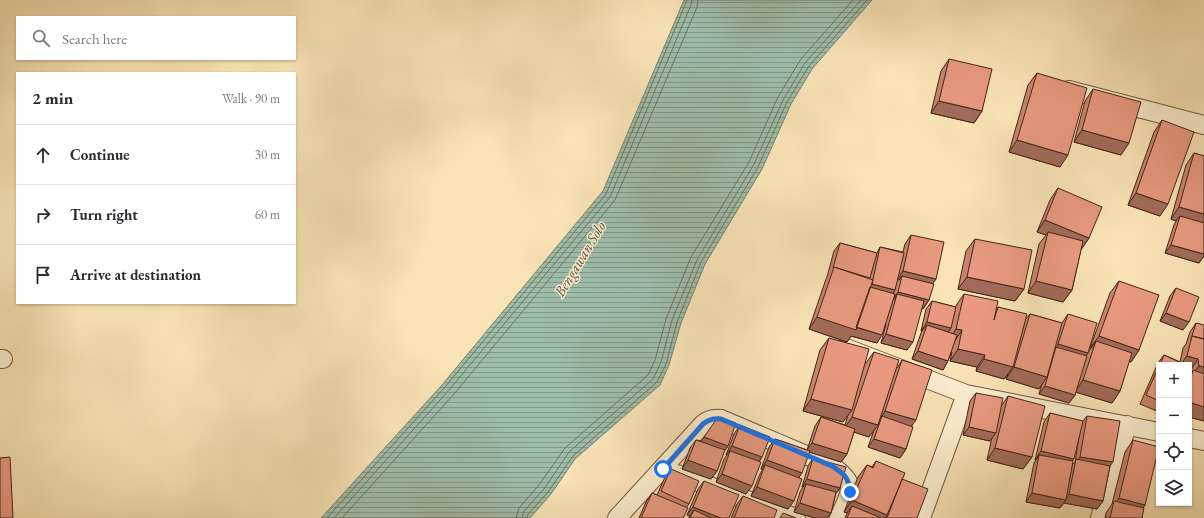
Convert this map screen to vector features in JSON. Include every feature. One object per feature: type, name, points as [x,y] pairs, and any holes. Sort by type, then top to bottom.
[{"type":"street","points":[[1069,90],[1204,125]]},
{"type":"street","points":[[846,348],[966,394],[1156,431]]},
{"type":"street","points":[[921,518],[966,394]]},
{"type":"street","points":[[617,518],[708,419],[721,419],[832,466],[843,474],[849,481],[850,492],[839,518]]},
{"type":"street","points":[[1100,518],[1127,425]]},
{"type":"street","points":[[1192,439],[1204,441]]},
{"type":"street","points":[[663,469],[796,518]]},
{"type":"water","name":"Bengawan Solo","points":[[684,0],[872,0],[812,69],[791,104],[762,169],[705,264],[681,323],[669,365],[660,385],[575,459],[551,494],[530,518],[321,518],[442,385],[603,191]]},
{"type":"building","points":[[949,59],[992,69],[982,111],[939,101]]},
{"type":"building","points":[[1037,73],[1087,88],[1068,155],[1017,140]]},
{"type":"building","points":[[1093,89],[1141,102],[1129,143],[1082,130]]},
{"type":"building","points":[[1162,120],[1194,132],[1168,204],[1136,193]]},
{"type":"building","points":[[1194,153],[1204,156],[1204,214],[1179,207]]},
{"type":"building","points":[[1058,188],[1102,207],[1089,238],[1045,220]]},
{"type":"building","points":[[1180,216],[1204,223],[1204,254],[1171,245]]},
{"type":"building","points":[[1048,232],[1083,241],[1072,290],[1036,281]]},
{"type":"building","points":[[911,235],[944,242],[936,279],[903,271]]},
{"type":"building","points":[[975,239],[1032,250],[1024,289],[967,277]]},
{"type":"building","points":[[840,243],[877,253],[870,278],[834,267],[833,268]]},
{"type":"building","points":[[880,247],[904,253],[895,290],[872,284]]},
{"type":"building","points":[[834,267],[873,280],[856,330],[817,317]]},
{"type":"building","points":[[902,276],[934,284],[929,300],[898,292]]},
{"type":"building","points":[[1119,281],[1159,295],[1139,350],[1099,336]]},
{"type":"building","points":[[870,287],[895,294],[882,335],[856,327]]},
{"type":"building","points":[[1176,288],[1199,297],[1189,322],[1166,313]]},
{"type":"building","points":[[897,294],[924,301],[913,342],[886,334]]},
{"type":"building","points":[[964,294],[998,301],[994,320],[998,307],[1027,314],[1013,367],[984,359],[985,355],[958,349],[962,330],[956,329]]},
{"type":"building","points":[[932,301],[956,307],[951,328],[927,322]]},
{"type":"building","points":[[1030,314],[1062,323],[1047,377],[1014,367]]},
{"type":"building","points":[[1068,314],[1097,323],[1088,353],[1058,344]]},
{"type":"building","points":[[1196,323],[1204,325],[1204,339],[1192,336]]},
{"type":"building","points":[[927,325],[957,335],[948,361],[918,351]]},
{"type":"building","points":[[1192,336],[1204,339],[1204,367],[1199,366],[1198,359],[1187,356]]},
{"type":"building","points":[[829,338],[869,349],[852,410],[811,399]]},
{"type":"building","points":[[1096,341],[1132,353],[1120,391],[1083,380]]},
{"type":"building","points":[[1056,347],[1087,356],[1075,395],[1045,386]]},
{"type":"building","points":[[874,352],[899,360],[878,425],[852,417]]},
{"type":"building","points":[[1164,355],[1179,362],[1161,362]]},
{"type":"building","points":[[902,360],[932,370],[916,420],[885,411]]},
{"type":"building","points":[[1193,370],[1204,374],[1204,407],[1192,403]]},
{"type":"building","points":[[1156,373],[1156,400],[1146,395]]},
{"type":"building","points":[[976,393],[1003,398],[996,433],[969,427]]},
{"type":"building","points":[[1008,396],[1045,406],[1032,457],[995,448]]},
{"type":"building","points":[[1050,413],[1083,421],[1074,459],[1041,451]]},
{"type":"building","points":[[882,416],[913,427],[906,449],[874,439]]},
{"type":"building","points":[[1087,416],[1120,421],[1113,462],[1080,457]]},
{"type":"building","points":[[718,417],[736,423],[728,446],[704,437]]},
{"type":"building","points":[[821,417],[855,429],[847,454],[812,443]]},
{"type":"building","points":[[740,425],[770,437],[762,457],[732,446]]},
{"type":"building","points":[[775,439],[810,451],[802,473],[767,460]]},
{"type":"building","points":[[696,440],[725,450],[717,471],[688,460]]},
{"type":"building","points":[[1133,440],[1156,446],[1156,459],[1145,505],[1119,498]]},
{"type":"building","points":[[730,451],[761,462],[752,486],[722,474]]},
{"type":"building","points":[[1039,455],[1073,461],[1066,500],[1032,493]]},
{"type":"building","points":[[10,457],[13,518],[0,518],[0,458]]},
{"type":"building","points":[[813,458],[846,467],[840,488],[807,479]]},
{"type":"building","points":[[1076,459],[1110,466],[1103,501],[1069,494]]},
{"type":"building","points":[[876,461],[905,473],[887,515],[852,500],[867,465],[873,468]]},
{"type":"building","points":[[765,465],[802,479],[794,501],[757,487]]},
{"type":"building","points":[[671,469],[699,481],[689,504],[661,491]]},
{"type":"building","points":[[902,479],[928,489],[917,518],[887,518]]},
{"type":"building","points":[[704,481],[739,495],[729,518],[721,518],[693,507]]},
{"type":"building","points":[[806,484],[836,492],[831,513],[800,503]]},
{"type":"building","points":[[652,493],[688,508],[683,518],[641,518]]},
{"type":"building","points":[[743,496],[777,510],[774,518],[734,518]]},
{"type":"building","points":[[1114,501],[1144,508],[1142,518],[1110,518]]},
{"type":"building","points":[[852,506],[879,517],[879,518],[847,518]]},
{"type":"building","points":[[694,510],[711,518],[690,518]]},
{"type":"building","points":[[783,513],[796,518],[780,518]]},
{"type":"route","points":[[663,469],[703,424],[708,419],[714,418],[721,419],[832,466],[843,474],[849,481],[850,492]]}]
